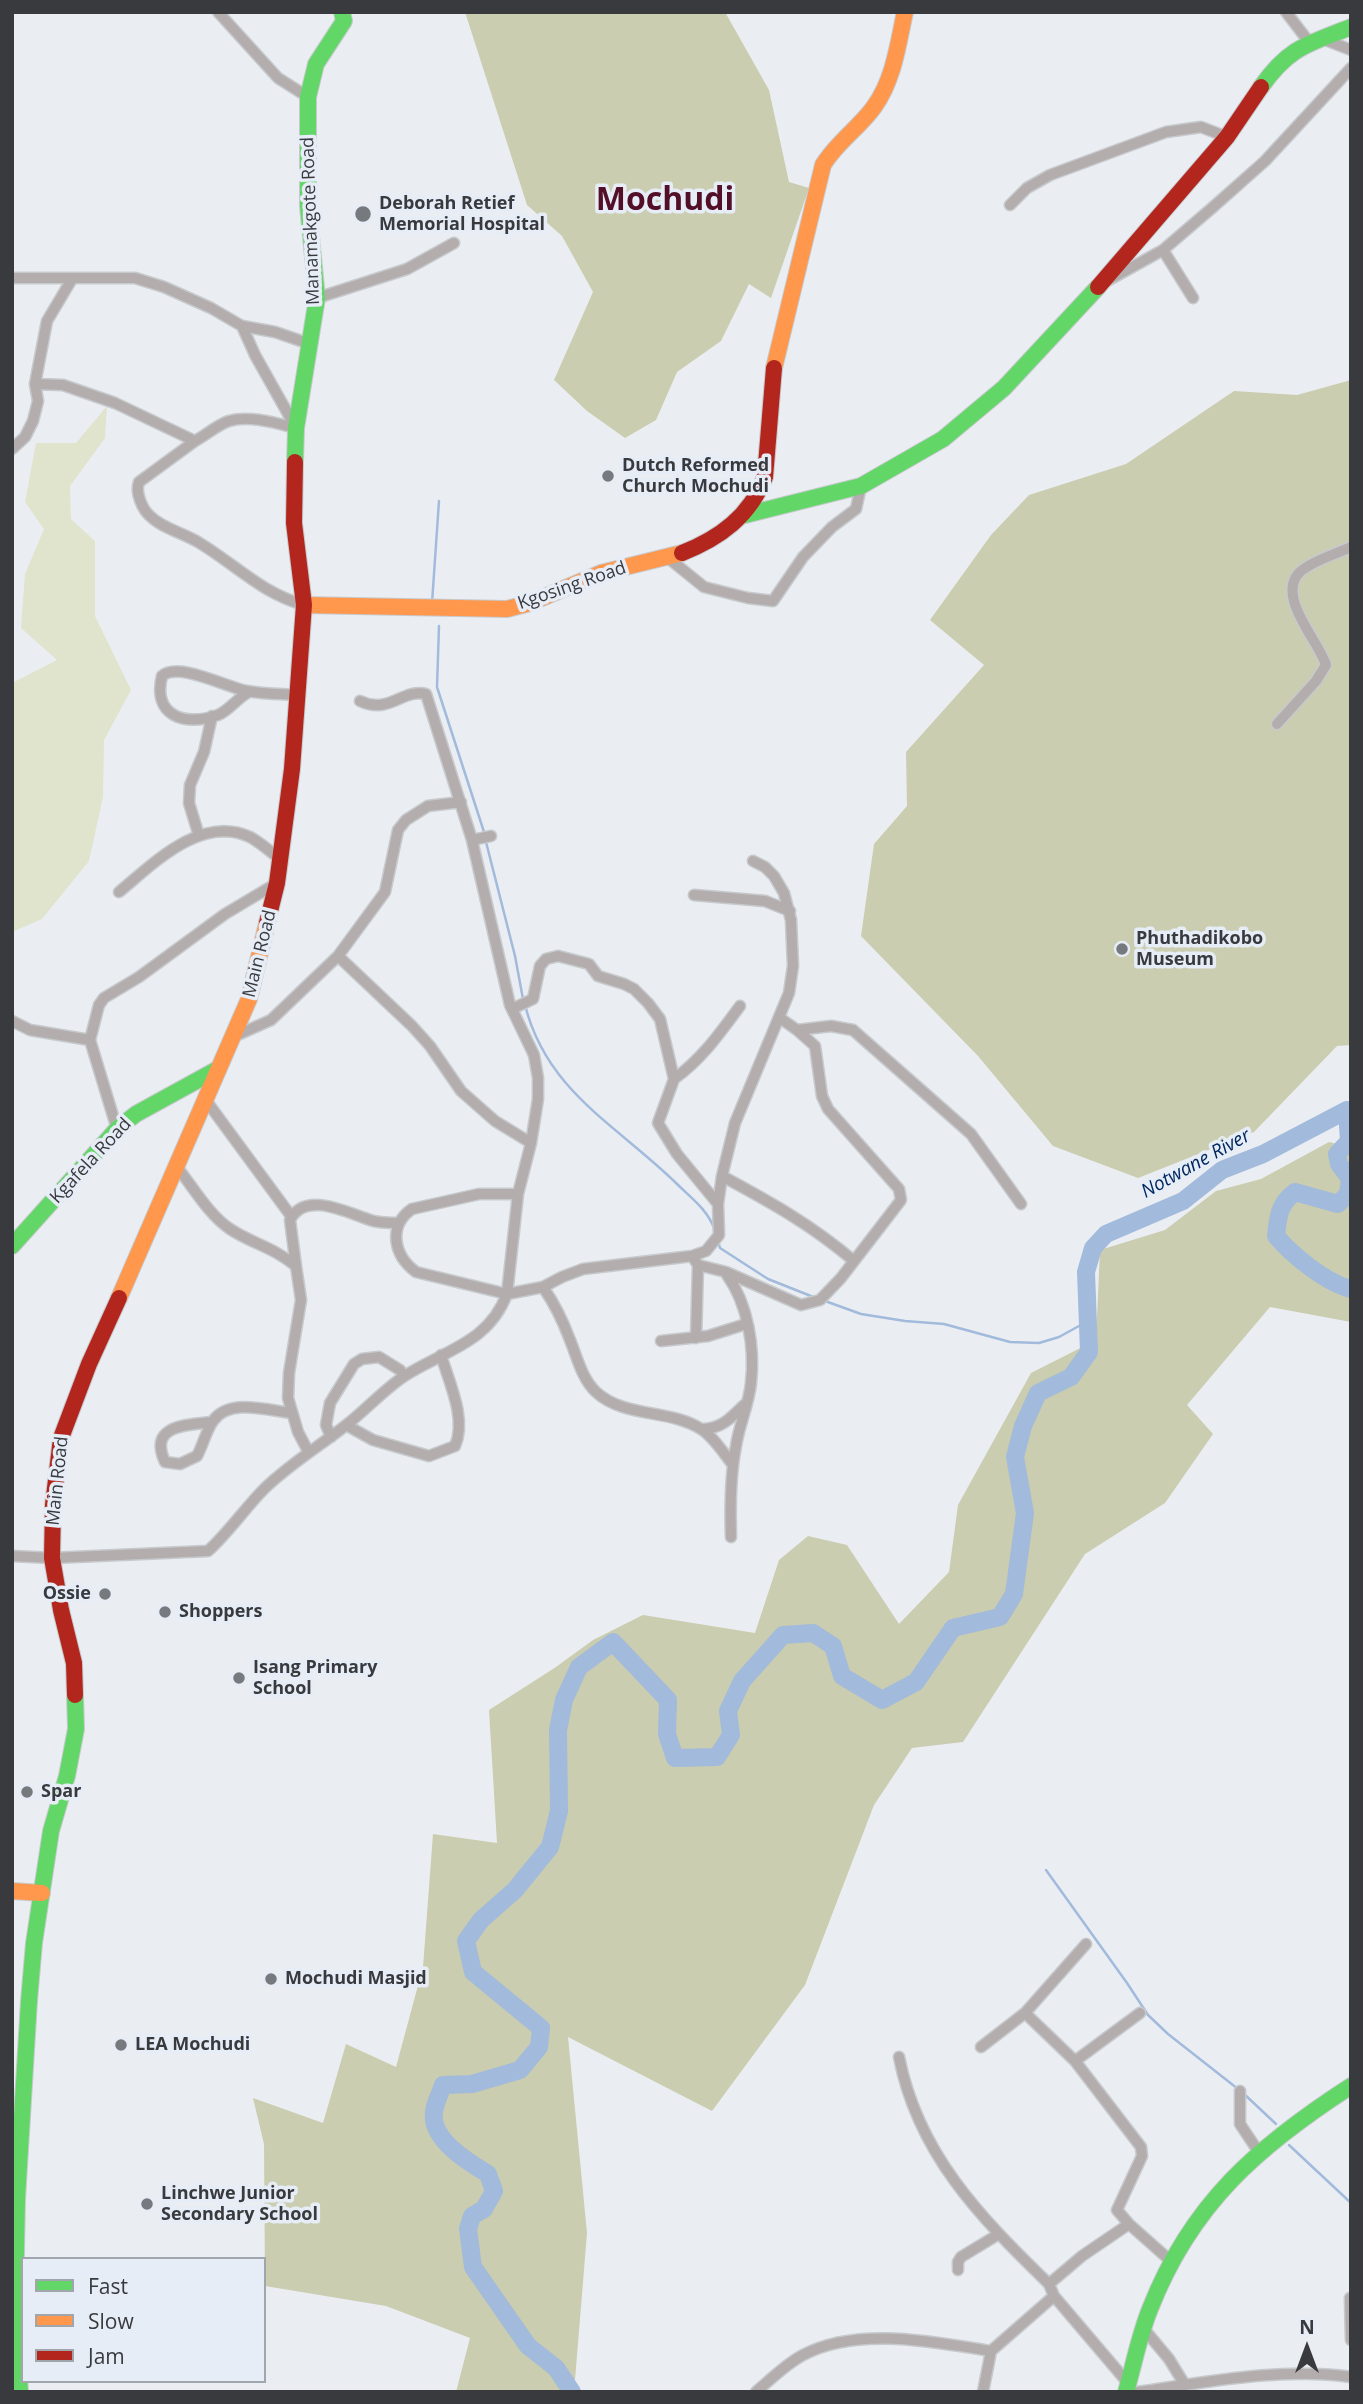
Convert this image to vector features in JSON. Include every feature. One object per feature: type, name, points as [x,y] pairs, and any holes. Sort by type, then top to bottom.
[{"type":"street","points":[[218,12],[278,78],[308,97]]},
{"type":"street","name":"Manamakgote Road","points":[[304,605],[294,523],[296,428],[317,298],[308,206],[308,97],[316,64],[344,21],[342,12]]},
{"type":"street","points":[[745,515],[761,492],[765,477],[774,362],[823,165],[831,151],[880,98],[893,64],[905,12]]},
{"type":"street","points":[[1286,12],[1316,41],[1351,50]]},
{"type":"street","points":[[745,515],[861,486],[943,439],[1004,388],[1099,286],[1227,137],[1276,66],[1296,48],[1351,27]]},
{"type":"street","points":[[1099,286],[1163,250],[1265,161],[1351,68]]},
{"type":"street","points":[[1010,205],[1027,187],[1050,175],[1166,132],[1201,127],[1227,137]]},
{"type":"street","points":[[317,298],[407,269],[454,243]]},
{"type":"street","points":[[1163,250],[1194,298]]},
{"type":"street","points":[[12,278],[135,278],[164,287],[242,327],[275,332],[310,344]]},
{"type":"street","points":[[12,449],[25,437],[33,421],[38,401],[35,384],[47,321],[72,279]]},
{"type":"street","points":[[242,327],[296,428]]},
{"type":"street","points":[[35,384],[63,385],[102,399],[195,441]]},
{"type":"street","points":[[296,428],[272,422],[238,420],[220,425],[139,482],[137,491],[151,517],[237,567],[257,585],[286,600],[304,605]]},
{"type":"street","points":[[667,558],[704,587],[772,601],[803,557],[832,527],[856,509],[861,486]]},
{"type":"street","name":"Kgosing Road","points":[[304,605],[507,608],[535,603],[604,572],[667,558],[718,536],[745,515]]},
{"type":"street","points":[[1277,724],[1316,681],[1326,665],[1292,596],[1295,580],[1303,569],[1351,547]]},
{"type":"street","name":"Main Road","points":[[20,2392],[15,2304],[17,2199],[29,2001],[51,1831],[67,1776],[76,1729],[74,1663],[52,1558],[53,1505],[61,1438],[89,1364],[249,999],[281,860],[292,769],[304,605]]},
{"type":"street","points":[[249,692],[226,710],[212,716],[191,720],[174,717],[167,709],[161,693],[162,676],[172,671],[197,675],[249,692],[297,695]]},
{"type":"street","points":[[12,1556],[52,1558],[208,1551],[264,1489],[308,1451],[331,1437],[404,1376],[471,1340],[489,1326],[501,1309],[507,1294],[518,1194],[531,1143],[538,1100],[534,1055],[475,839],[426,694],[416,693],[380,706],[360,701]]},
{"type":"street","points":[[199,836],[189,803],[190,785],[207,743],[212,716]]},
{"type":"street","points":[[235,1035],[271,1020],[338,956],[385,892],[398,830],[416,811],[428,806],[461,802]]},
{"type":"street","points":[[119,892],[168,853],[199,836],[232,833],[248,836],[281,860]]},
{"type":"street","points":[[475,839],[491,836]]},
{"type":"street","points":[[696,1338],[695,1261],[719,1234],[718,1205],[722,1177],[735,1123],[780,1018],[789,993],[793,966],[790,911],[784,893],[774,876],[753,861]]},
{"type":"street","points":[[117,1129],[90,1040],[99,1005],[104,998],[139,977],[225,914],[277,883]]},
{"type":"street","points":[[694,895],[765,901],[790,911]]},
{"type":"street","points":[[338,956],[430,1045],[461,1091],[495,1121],[531,1143]]},
{"type":"street","points":[[521,1005],[535,995],[540,966],[546,959],[558,956],[589,964],[598,976],[634,989],[648,1003],[660,1019],[674,1079],[658,1123],[677,1154],[718,1205]]},
{"type":"street","points":[[674,1079],[692,1066],[707,1050],[740,1006]]},
{"type":"street","points":[[518,1194],[480,1194],[443,1200],[412,1209],[397,1223],[400,1255],[406,1265],[416,1272],[507,1294],[543,1287],[583,1269],[695,1261],[802,1305],[820,1300],[841,1278],[899,1203],[901,1193],[828,1109],[822,1096],[817,1050],[780,1018]]},
{"type":"street","points":[[12,1021],[30,1031],[90,1040]]},
{"type":"street","points":[[797,1030],[831,1026],[853,1030],[971,1134],[1021,1204]]},
{"type":"street","name":"Kgafela Road","points":[[12,1246],[117,1129],[136,1114],[218,1069]]},
{"type":"street","points":[[205,1100],[291,1216],[301,1300],[289,1373],[288,1398],[291,1413],[308,1451]]},
{"type":"street","points":[[177,1167],[213,1214],[229,1229],[269,1247],[296,1266]]},
{"type":"street","points":[[722,1177],[787,1211],[820,1233],[854,1261]]},
{"type":"street","points":[[291,1216],[308,1206],[319,1205],[380,1223],[397,1223]]},
{"type":"street","points":[[726,1272],[737,1289],[746,1324],[751,1384],[733,1465],[730,1496],[731,1537]]},
{"type":"street","points":[[543,1287],[566,1329],[587,1382],[606,1400],[631,1409],[674,1417],[702,1429],[714,1429],[745,1404]]},
{"type":"street","points":[[661,1341],[696,1338],[746,1324]]},
{"type":"street","points":[[346,1425],[373,1440],[429,1456],[455,1446],[460,1425],[441,1355]]},
{"type":"street","points":[[331,1437],[326,1425],[330,1403],[354,1364],[362,1359],[379,1357],[400,1370],[404,1376]]},
{"type":"street","points":[[212,1422],[182,1424],[169,1430],[162,1439],[159,1450],[165,1462],[180,1464],[197,1456],[212,1422],[223,1410],[236,1407],[291,1413]]},
{"type":"street","points":[[702,1429],[733,1465]]},
{"type":"street","points":[[12,1891],[42,1893]]},
{"type":"street","points":[[981,2047],[1025,2013],[1086,1944]]},
{"type":"street","points":[[1025,2013],[1075,2061],[1141,2147],[1142,2156],[1117,2207],[1118,2212],[1173,2263]]},
{"type":"street","points":[[1075,2061],[1140,2013]]},
{"type":"street","points":[[899,2057],[909,2096],[933,2151],[999,2234],[1049,2284],[1055,2296],[1130,2389]]},
{"type":"street","points":[[1130,2389],[1150,2309],[1206,2207],[1258,2151],[1351,2086]]},
{"type":"street","points":[[1240,2091],[1240,2124],[1258,2151]]},
{"type":"street","points":[[1049,2284],[1129,2224]]},
{"type":"street","points":[[958,2270],[961,2257],[999,2234]]},
{"type":"street","points":[[983,2392],[991,2351],[1055,2296]]},
{"type":"street","points":[[1350,2298],[1351,2340]]},
{"type":"street","points":[[1144,2329],[1169,2359],[1185,2385]]},
{"type":"street","points":[[756,2392],[805,2354],[840,2343],[874,2339],[910,2340],[991,2351]]},
{"type":"street","points":[[1130,2389],[1309,2372],[1351,2377]]},
{"type":"street","points":[[1213,2381],[1225,2392]]},
{"type":"green space","points":[[465,12],[725,12],[769,90],[789,182],[809,188],[771,298],[749,284],[721,341],[677,372],[656,420],[625,438],[587,411],[554,380],[593,292],[562,236],[527,205]]},
{"type":"green space","points":[[1351,380],[1351,1045],[1337,1046],[1254,1132],[1138,1178],[1053,1146],[978,1056],[861,936],[874,844],[907,806],[906,752],[984,665],[930,620],[991,535],[1029,495],[1126,464],[1234,391],[1297,395]]},
{"type":"green space","points":[[107,406],[105,438],[70,486],[71,519],[95,541],[95,616],[131,690],[104,740],[103,797],[89,861],[42,919],[12,932],[12,683],[57,660],[21,628],[25,574],[44,529],[25,502],[36,443],[76,443]]},
{"type":"green space","points":[[1329,1142],[1351,1147],[1351,1322],[1270,1307],[1187,1405],[1213,1434],[1165,1503],[1085,1554],[963,1742],[912,1748],[874,1805],[805,1985],[712,2111],[568,2037],[587,2233],[574,2392],[456,2392],[470,2338],[386,2306],[266,2286],[264,2144],[253,2098],[323,2123],[346,2044],[396,2067],[423,1967],[433,1834],[497,1843],[489,1710],[593,1640],[643,1615],[755,1633],[779,1560],[808,1536],[847,1545],[899,1624],[949,1572],[958,1505],[1031,1373],[1096,1340],[1100,1250],[1165,1230],[1216,1191],[1261,1179]]},
{"type":"waterway","points":[[432,603],[439,501]]},
{"type":"waterway","points":[[439,626],[437,687],[485,835]]},
{"type":"waterway","points":[[486,842],[523,999]]},
{"type":"waterway","points":[[525,1005],[535,1035],[567,1084],[692,1198],[714,1228]]},
{"type":"waterway","name":"Notwane River","points":[[572,2392],[556,2368],[528,2346],[473,2267],[468,2229],[472,2216],[484,2209],[494,2191],[488,2174],[461,2156],[444,2140],[434,2122],[434,2112],[443,2085],[472,2084],[520,2070],[539,2047],[541,2028],[473,1972],[466,1941],[481,1920],[515,1890],[550,1847],[559,1811],[558,1730],[564,1700],[579,1667],[613,1642],[668,1700],[667,1734],[675,1758],[717,1757],[731,1735],[728,1711],[742,1681],[783,1635],[813,1633],[833,1646],[842,1676],[882,1700],[916,1682],[953,1628],[1000,1617],[1014,1594],[1025,1513],[1015,1457],[1023,1426],[1038,1393],[1071,1377],[1089,1352],[1086,1272],[1093,1248],[1106,1234],[1183,1201],[1222,1170],[1263,1154],[1347,1110],[1349,1141],[1337,1154],[1339,1164],[1350,1179],[1348,1194],[1338,1204],[1295,1192],[1280,1211],[1276,1236],[1310,1267],[1331,1281],[1351,1289]]},
{"type":"waterway","points":[[718,1241],[720,1248],[768,1279],[816,1298]]},
{"type":"waterway","points":[[825,1301],[861,1314],[944,1324],[1010,1342],[1039,1343],[1059,1337],[1088,1321]]},
{"type":"waterway","points":[[1046,1870],[1148,2015],[1238,2089]]},
{"type":"waterway","points":[[1243,2093],[1276,2124]]},
{"type":"waterway","points":[[1289,2145],[1351,2203]]},
{"type":"traffic: fast","points":[[295,462],[296,428],[317,298],[308,206],[308,97],[316,64],[344,21],[342,12]]},
{"type":"traffic: fast","points":[[1261,87],[1281,63],[1300,48],[1351,27]]},
{"type":"traffic: fast","points":[[745,515],[861,486],[943,439],[1004,388],[1098,287]]},
{"type":"traffic: fast","points":[[12,1246],[117,1129],[136,1114],[218,1069]]},
{"type":"traffic: fast","points":[[20,2392],[15,2304],[17,2199],[29,2001],[34,1943],[51,1831],[67,1776],[76,1729],[75,1695]]},
{"type":"traffic: fast","points":[[1126,2392],[1150,2309],[1186,2238],[1207,2208],[1257,2155],[1286,2131],[1351,2086]]},
{"type":"traffic: slow","points":[[774,368],[823,165],[868,115],[881,96],[894,61],[905,12]]},
{"type":"traffic: slow","points":[[304,605],[507,609],[530,603],[601,573],[682,553]]},
{"type":"traffic: slow","points":[[119,1298],[249,999],[267,923]]},
{"type":"traffic: slow","points":[[12,1891],[42,1893]]},
{"type":"traffic: jam","points":[[1098,287],[1227,137],[1261,87]]},
{"type":"traffic: jam","points":[[682,553],[721,533],[742,514],[759,491],[765,477],[774,368]]},
{"type":"traffic: jam","points":[[267,923],[277,883],[292,769],[304,605],[294,523],[295,462]]},
{"type":"traffic: jam","points":[[75,1695],[74,1663],[52,1558],[53,1505],[61,1438],[89,1364],[119,1298]]},
{"type":"place","name":"Deborah Retief Memorial Hospital","points":[[363,214]]},
{"type":"place","name":"Dutch Reformed Church Mochudi","points":[[608,476]]},
{"type":"place","name":"Phuthadikobo Museum","points":[[1122,949]]},
{"type":"place","name":"Ossie","points":[[105,1594]]},
{"type":"place","name":"Shoppers","points":[[165,1612]]},
{"type":"place","name":"Isang Primary School","points":[[239,1678]]},
{"type":"place","name":"Spar","points":[[27,1792]]},
{"type":"place","name":"Mochudi Masjid","points":[[271,1979]]},
{"type":"place","name":"LEA Mochudi","points":[[121,2045]]},
{"type":"place","name":"Linchwe Junior Secondary School","points":[[147,2204]]},
{"type":"district","name":"Mochudi","points":[[665,201]]}]
